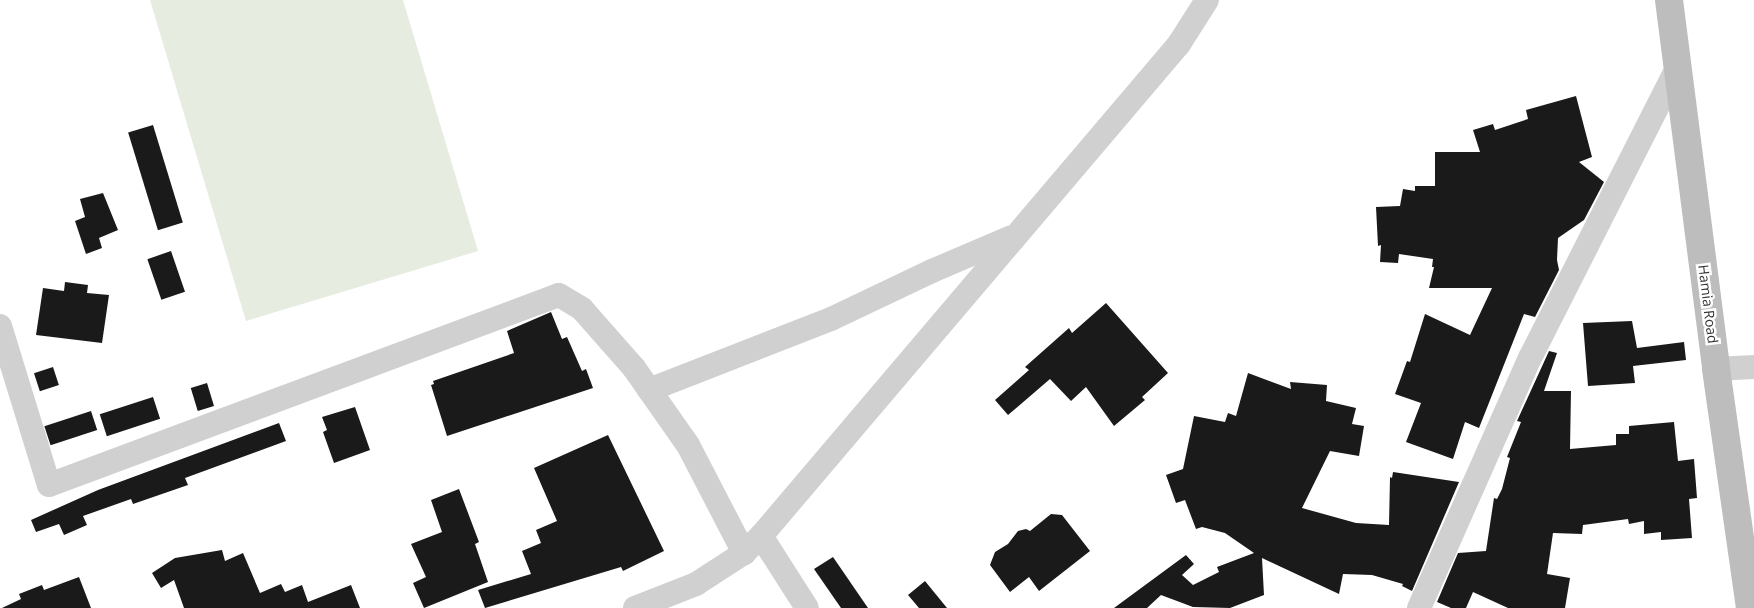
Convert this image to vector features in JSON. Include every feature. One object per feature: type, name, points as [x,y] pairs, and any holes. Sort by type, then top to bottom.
[{"type":"street","points":[[635,608],[696,584],[744,552],[761,536],[1014,235],[1178,44],[1207,0]]},
{"type":"street","name":"Hamia Road","points":[[1669,0],[1716,368],[1750,608]]},
{"type":"street","points":[[1419,608],[1530,358],[1678,66]]},
{"type":"street","points":[[649,390],[831,319],[1014,235]]},
{"type":"street","points":[[0,326],[49,485],[559,295],[582,309],[634,368],[688,445],[744,552]]},
{"type":"street","points":[[1716,368],[1754,367]]},
{"type":"street","points":[[761,536],[807,608]]},
{"type":"shaded area","points":[[150,0],[403,0],[478,251],[246,321]]},
{"type":"building","points":[[1576,96],[1592,157],[1579,162],[1604,182],[1584,220],[1558,238],[1557,260],[1559,270],[1535,317],[1524,314],[1479,428],[1465,422],[1453,459],[1406,442],[1421,403],[1395,394],[1407,361],[1410,362],[1425,314],[1470,335],[1492,288],[1429,288],[1434,267],[1432,267],[1433,259],[1399,254],[1398,263],[1380,262],[1381,245],[1378,246],[1376,207],[1400,206],[1403,189],[1415,191],[1415,186],[1435,186],[1435,152],[1480,152],[1473,130],[1493,124],[1495,130],[1528,119],[1526,110]]},
{"type":"building","points":[[153,125],[183,223],[158,230],[128,133]]},
{"type":"building","points":[[103,193],[118,230],[99,238],[102,248],[86,254],[75,221],[85,217],[80,199]]},
{"type":"building","points":[[171,251],[185,292],[161,300],[147,259]]},
{"type":"building","points":[[65,282],[88,285],[87,293],[109,295],[102,343],[36,335],[43,288],[64,291]]},
{"type":"building","points":[[1106,303],[1168,373],[1142,397],[1145,400],[1114,426],[1086,387],[1071,401],[1050,379],[1008,415],[995,400],[1029,370],[1025,367],[1069,328],[1072,333]]},
{"type":"building","points":[[551,312],[562,339],[567,337],[582,371],[586,369],[593,388],[447,436],[431,385],[434,384],[433,381],[514,353],[507,331]]},
{"type":"building","points":[[1632,321],[1637,348],[1684,342],[1686,360],[1633,366],[1635,383],[1588,386],[1583,323]]},
{"type":"building","points":[[1549,351],[1557,353],[1544,391],[1571,391],[1570,449],[1616,445],[1616,434],[1629,434],[1629,426],[1674,422],[1678,461],[1694,459],[1697,498],[1689,499],[1692,538],[1661,540],[1661,532],[1644,534],[1644,521],[1629,524],[1628,519],[1583,525],[1582,534],[1553,533],[1547,574],[1570,578],[1565,608],[1508,608],[1473,592],[1466,608],[1451,608],[1437,602],[1458,553],[1486,551],[1494,498],[1497,499],[1502,489],[1510,458],[1507,457],[1521,422],[1517,421]]},
{"type":"building","points":[[53,367],[59,385],[40,391],[34,373]]},
{"type":"building","points":[[1248,373],[1291,389],[1290,382],[1327,385],[1326,401],[1356,408],[1352,424],[1364,426],[1359,456],[1330,451],[1302,508],[1356,523],[1389,525],[1390,477],[1392,478],[1393,472],[1459,482],[1412,591],[1402,586],[1403,584],[1372,575],[1343,574],[1339,594],[1262,558],[1264,595],[1230,608],[1193,607],[1161,595],[1147,608],[1114,608],[1186,555],[1194,564],[1182,575],[1193,585],[1219,572],[1217,567],[1254,553],[1225,533],[1202,527],[1196,529],[1185,500],[1176,503],[1166,475],[1183,469],[1194,416],[1225,422],[1228,413],[1236,416]]},
{"type":"building","points":[[207,383],[214,406],[198,411],[191,388]]},
{"type":"building","points":[[153,397],[160,419],[107,436],[100,414]]},
{"type":"building","points":[[355,407],[370,450],[334,463],[323,432],[327,430],[322,417]]},
{"type":"building","points":[[91,411],[97,430],[51,445],[44,426]]},
{"type":"building","points":[[279,423],[286,441],[185,478],[188,485],[133,504],[131,499],[83,516],[87,525],[64,535],[59,524],[36,532],[31,520],[98,490]]},
{"type":"building","points":[[608,435],[664,551],[623,571],[621,567],[485,608],[478,590],[531,574],[522,551],[541,543],[536,530],[557,521],[534,468]]},
{"type":"building","points":[[459,489],[479,542],[475,544],[488,582],[424,608],[413,583],[426,577],[411,544],[442,532],[431,500]]},
{"type":"building","points":[[1051,514],[1062,515],[1090,551],[1039,591],[1029,577],[1010,592],[990,565],[995,552],[1008,544],[1018,531],[1026,529],[1030,531]]},
{"type":"building","points":[[222,550],[225,561],[243,553],[260,593],[281,584],[285,592],[302,585],[308,602],[351,585],[360,608],[184,608],[174,580],[161,588],[152,573],[175,558]]},
{"type":"building","points":[[833,557],[868,608],[841,608],[814,569]]},
{"type":"building","points":[[79,577],[91,608],[2,608],[21,599],[19,594],[42,585],[44,590]]},
{"type":"building","points":[[925,581],[947,608],[919,608],[908,595]]}]
